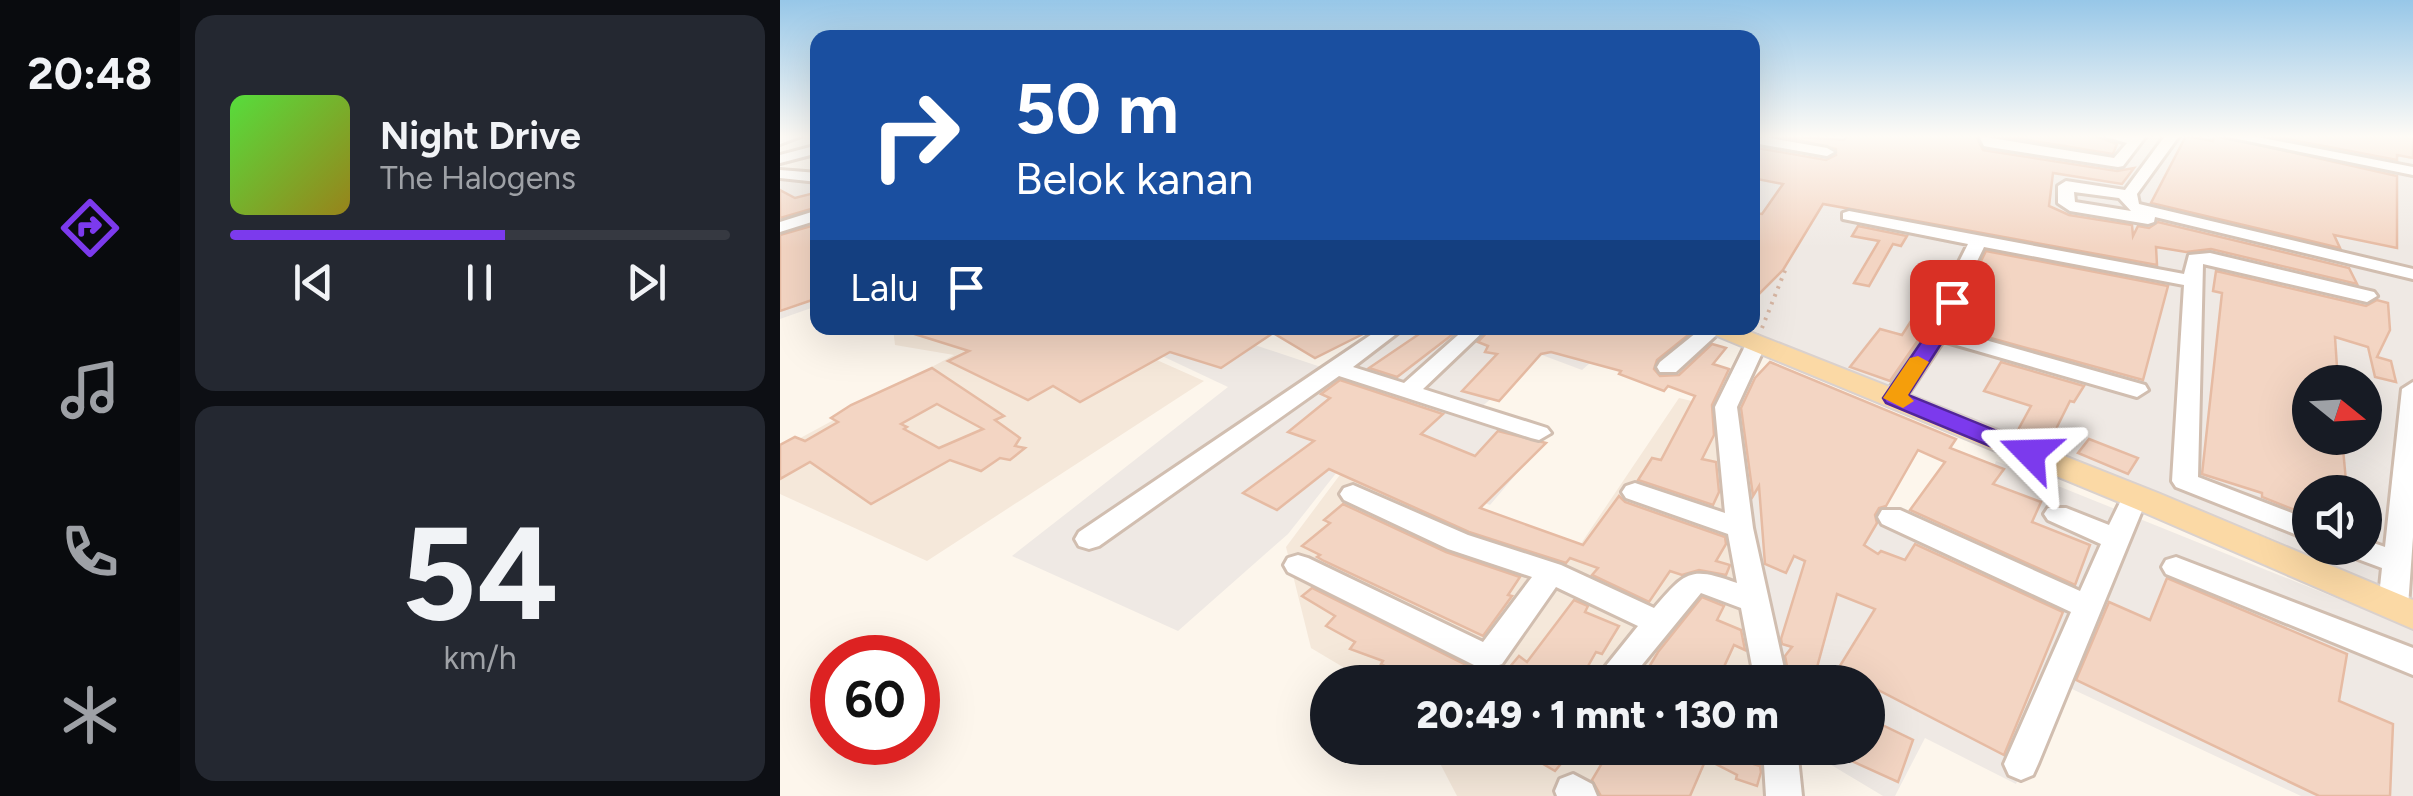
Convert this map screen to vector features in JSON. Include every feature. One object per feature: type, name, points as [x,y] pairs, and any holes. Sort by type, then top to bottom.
[{"type":"main road","points":[[1736,335],[2135,496],[2403,610]]},
{"type":"street","points":[[2147,173],[2130,195],[2128,202],[2133,206],[2413,274]]},
{"type":"street","points":[[780,174],[810,177]]},
{"type":"street","points":[[2130,195],[2066,186],[2066,203],[2070,206],[2152,220]]},
{"type":"street","points":[[1848,216],[2192,281]]},
{"type":"street","points":[[780,227],[810,218]]},
{"type":"street","points":[[2242,219],[2337,240],[2342,243],[2339,256]]},
{"type":"street","points":[[1894,398],[1949,316],[1955,288],[1978,241]]},
{"type":"street","points":[[2292,523],[2186,481],[2195,259],[2367,296]]},
{"type":"street","points":[[1938,333],[2137,390]]},
{"type":"street","points":[[1088,540],[1384,335]]},
{"type":"street","points":[[1408,390],[1469,335]]},
{"type":"street","points":[[1668,367],[1707,335]]},
{"type":"street","points":[[1756,342],[1726,408],[1740,528],[1769,665]]},
{"type":"street","points":[[1336,368],[1539,434]]},
{"type":"street","points":[[2403,610],[2397,562],[2413,388]]},
{"type":"street","points":[[1635,492],[1740,528]]},
{"type":"street","points":[[1352,494],[1458,542],[1551,572],[1659,623]]},
{"type":"street","points":[[2021,764],[2135,496]]},
{"type":"street","points":[[2057,514],[2116,539]]},
{"type":"street","points":[[1891,517],[2086,606]]},
{"type":"street","points":[[2382,557],[2397,562]]},
{"type":"street","points":[[1298,564],[1484,657],[1491,654],[1551,572]]},
{"type":"street","points":[[2176,568],[2413,662]]},
{"type":"street","points":[[1623,665],[1696,582],[1756,602]]},
{"type":"street","points":[[1781,765],[1784,796]]},
{"type":"path","points":[[1760,332],[1786,268]]},
{"type":"path","points":[[1756,342],[1759,335]]},
{"type":"shaded area","points":[[780,173],[810,174],[810,308],[780,319]]},
{"type":"shaded area","points":[[1760,173],[2413,173],[2413,604],[2317,565],[2382,565],[2382,475],[2292,475],[2292,555],[1751,335],[1760,335]]},
{"type":"shaded area","points":[[894,335],[1186,335],[1150,357],[1204,381],[927,561],[780,494],[780,449],[954,355],[895,345]]},
{"type":"shaded area","points":[[1193,335],[1225,335],[1324,368],[1374,335],[1622,335],[1582,370],[1542,355],[1479,409],[1550,434],[1490,505],[1352,453],[1288,534],[1178,631],[1012,556],[1228,387],[1160,355]]},
{"type":"shaded area","points":[[1679,398],[1721,408],[1753,665],[1340,665],[1311,648],[1286,547],[1354,456],[1578,548]]},
{"type":"shaded area","points":[[1733,414],[1794,438],[1914,452],[1883,512],[1962,547],[1996,461],[2413,629],[2413,796],[2301,796],[2057,682],[2016,784],[1925,738],[1895,796],[1883,796],[1831,765],[1885,765],[1885,665],[1776,665]]},
{"type":"shaded area","points":[[1441,765],[1766,765],[1770,796],[1457,796]]},
{"type":"building","points":[[1760,173],[2053,173],[2049,206],[2069,215],[2132,225],[2133,236],[2138,226],[2149,228],[2158,222],[2349,268],[2357,284],[2211,249],[2186,252],[2156,247],[2157,265],[1823,204],[1783,270],[1760,293],[1760,214],[1783,184],[1760,180]]},
{"type":"building","points":[[2054,173],[2130,173],[2122,184]]},
{"type":"building","points":[[2167,173],[2384,173],[2397,176],[2397,248],[2334,235],[2340,248],[2151,203]]},
{"type":"building","points":[[780,190],[795,198],[810,194],[810,209],[780,218]]},
{"type":"building","points":[[810,226],[810,301],[780,311],[780,235]]},
{"type":"building","points":[[1858,226],[1907,236],[1901,246],[1893,244],[1869,286],[1854,283],[1879,241],[1852,236]]},
{"type":"building","points":[[1986,251],[2168,286],[2143,380],[1969,332],[1981,311],[1969,308],[1986,280],[1973,277]]},
{"type":"building","points":[[2216,271],[2366,306],[2377,300],[2388,303],[2390,330],[2377,357],[2391,361],[2396,382],[2382,379],[2382,365],[2372,365],[2368,347],[2335,337],[2337,365],[2292,365],[2292,455],[2344,455],[2345,475],[2292,475],[2292,509],[2262,497],[2262,493],[2202,474],[2222,293],[2213,291]]},
{"type":"building","points":[[1926,298],[1939,302],[1936,314],[1890,381],[1850,367],[1880,329],[1902,335]]},
{"type":"building","points":[[918,335],[1270,335],[1221,368],[1170,352],[1080,402],[1053,386],[1028,400],[948,361],[969,351]]},
{"type":"building","points":[[1276,335],[1361,335],[1315,358]]},
{"type":"building","points":[[1418,335],[1452,335],[1397,377],[1369,368]]},
{"type":"building","points":[[1484,335],[1688,335],[1657,360],[1654,369],[1660,376],[1679,375],[1712,344],[1726,348],[1713,364],[1729,369],[1712,405],[1714,435],[1702,459],[1716,462],[1719,492],[1713,505],[1638,480],[1652,458],[1661,460],[1695,396],[1668,386],[1664,391],[1619,374],[1621,371],[1551,352],[1541,354],[1499,401],[1462,391],[1497,354],[1485,352],[1488,346],[1478,342]]},
{"type":"building","points":[[1770,362],[1956,439],[1950,448],[2004,469],[1993,484],[2041,502],[2032,522],[2090,545],[2075,585],[1910,510],[1945,462],[1918,450],[1886,506],[1875,515],[1877,523],[1864,545],[1878,554],[1881,551],[1905,560],[1915,544],[2063,612],[2004,755],[1885,694],[1885,665],[1840,665],[1875,609],[1837,594],[1818,665],[1787,665],[1785,656],[1792,647],[1782,644],[1781,639],[1805,561],[1794,556],[1786,573],[1765,564],[1759,486],[1753,496],[1741,408],[1755,378]]},
{"type":"building","points":[[2001,362],[2084,386],[2074,402],[2070,401],[2050,441],[2018,430],[2031,406],[1984,391]]},
{"type":"building","points":[[932,368],[1004,416],[995,420],[1020,438],[1015,446],[1025,448],[1010,460],[1000,458],[981,471],[950,460],[871,504],[810,462],[780,479],[780,445],[795,437],[805,441],[838,422],[831,418]],"holes":[[[937,404],[983,429],[939,448],[901,424]]]},
{"type":"building","points":[[1340,380],[1443,414],[1421,434],[1475,456],[1498,431],[1546,443],[1480,508],[1583,545],[1619,496],[1625,502],[1725,537],[1726,544],[1716,561],[1730,565],[1726,575],[1699,570],[1682,575],[1670,571],[1649,602],[1592,575],[1598,568],[1570,558],[1566,563],[1469,532],[1329,469],[1277,510],[1243,493],[1314,441],[1288,432],[1330,398],[1321,394]]},
{"type":"building","points":[[2089,439],[2138,458],[2128,474],[2078,453]]},
{"type":"building","points":[[1343,504],[1446,552],[1520,577],[1508,595],[1512,596],[1483,636],[1324,561],[1302,546],[1330,523],[1324,520]]},
{"type":"building","points":[[2167,578],[2347,654],[2339,701],[2393,724],[2390,796],[2319,796],[2076,680],[2109,602],[2150,620]]},
{"type":"building","points":[[1312,588],[1466,665],[1383,665],[1383,661],[1350,649],[1355,642],[1326,626],[1335,616],[1302,596]]},
{"type":"building","points":[[1702,597],[1724,606],[1717,620],[1741,630],[1745,650],[1734,645],[1725,665],[1650,665]]},
{"type":"building","points":[[1574,600],[1588,606],[1585,612],[1619,626],[1602,654],[1596,652],[1589,665],[1511,665],[1519,656],[1527,662]]},
{"type":"building","points":[[1885,726],[1913,740],[1898,782],[1860,765],[1885,765]]},
{"type":"building","points":[[1601,765],[1703,765],[1690,796],[1601,796],[1592,780]]},
{"type":"building","points":[[1718,765],[1760,766],[1757,786],[1736,779],[1737,775]]},
{"type":"slow traffic","points":[[1903,401],[1894,398],[1918,362]]},
{"type":"route","points":[[1952,302],[1949,316],[1894,398],[2030,453]]}]
